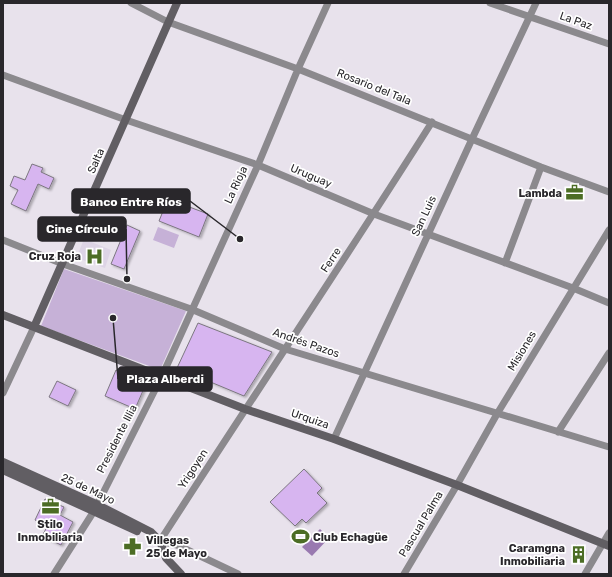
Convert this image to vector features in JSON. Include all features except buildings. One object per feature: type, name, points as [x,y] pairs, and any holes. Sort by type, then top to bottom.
[{"type":"street","name":"Rosario del Tala","points":[[131,3],[168,22],[298,69],[609,192]]},
{"type":"street","name":"Salta","points":[[34,327],[177,3]]},
{"type":"street","name":"La Rioja","points":[[162,376],[191,309],[258,165],[298,69],[328,3]]},
{"type":"street","name":"La Paz","points":[[490,3],[609,44]]},
{"type":"street","name":"San Luis","points":[[334,439],[536,3]]},
{"type":"street","name":"Uruguay","points":[[3,75],[126,120],[258,165],[374,214],[573,288],[609,303]]},
{"type":"street","name":"Ferre","points":[[245,409],[374,214],[432,122]]},
{"type":"street","points":[[505,263],[541,166]]},
{"type":"street","name":"Misiones","points":[[457,485],[497,414],[609,230]]},
{"type":"street","name":"Andrés Pazos","points":[[3,240],[63,264],[191,309],[285,349],[609,447]]},
{"type":"street","name":"Urquiza","points":[[3,315],[245,409],[334,439],[457,485],[606,544]]},
{"type":"street","points":[[3,393],[34,327]]},
{"type":"street","points":[[558,432],[609,353]]},
{"type":"street","name":"Presidente Illia","points":[[54,574],[95,507],[162,376]]},
{"type":"street","name":"Yrigoyen","points":[[160,541],[245,409]]},
{"type":"street","name":"25 de Mayo","points":[[3,462],[160,541],[177,545],[238,574]]},
{"type":"street","name":"25 de Mayo","points":[[3,470],[95,507]]},
{"type":"street","name":"Pascual Palma","points":[[404,574],[457,485]]},
{"type":"street","points":[[585,574],[606,544],[609,533]]},
{"type":"street","points":[[160,541],[166,558],[181,574]]},
{"type":"shaded area","points":[[158,227],[179,235],[174,248],[153,240]]},
{"type":"shaded area","name":"Cruz Roja","points":[[84,239],[111,250],[105,268],[80,259],[78,254]]},
{"type":"shaded area","points":[[64,269],[186,311],[160,370],[41,326]]},
{"type":"shaded area","points":[[320,529],[329,538],[312,556],[302,547]]},
{"type":"place","name":"Lambda","points":[[575,193]]},
{"type":"place","name":"Banco Entre Ríos","points":[[240,239]]},
{"type":"place","name":"Cruz Roja","points":[[94,256]]},
{"type":"place","name":"Cine Círculo","points":[[127,279]]},
{"type":"place","name":"Plaza Alberdi","points":[[113,318]]},
{"type":"place","name":"Stilo Inmobiliaria","points":[[50,506]]},
{"type":"place","name":"Club Echagüe","points":[[300,537]]},
{"type":"place","name":"Villegas 25 de Mayo","points":[[133,546]]},
{"type":"place","name":"Caramgna Inmobiliaria","points":[[578,554]]}]
